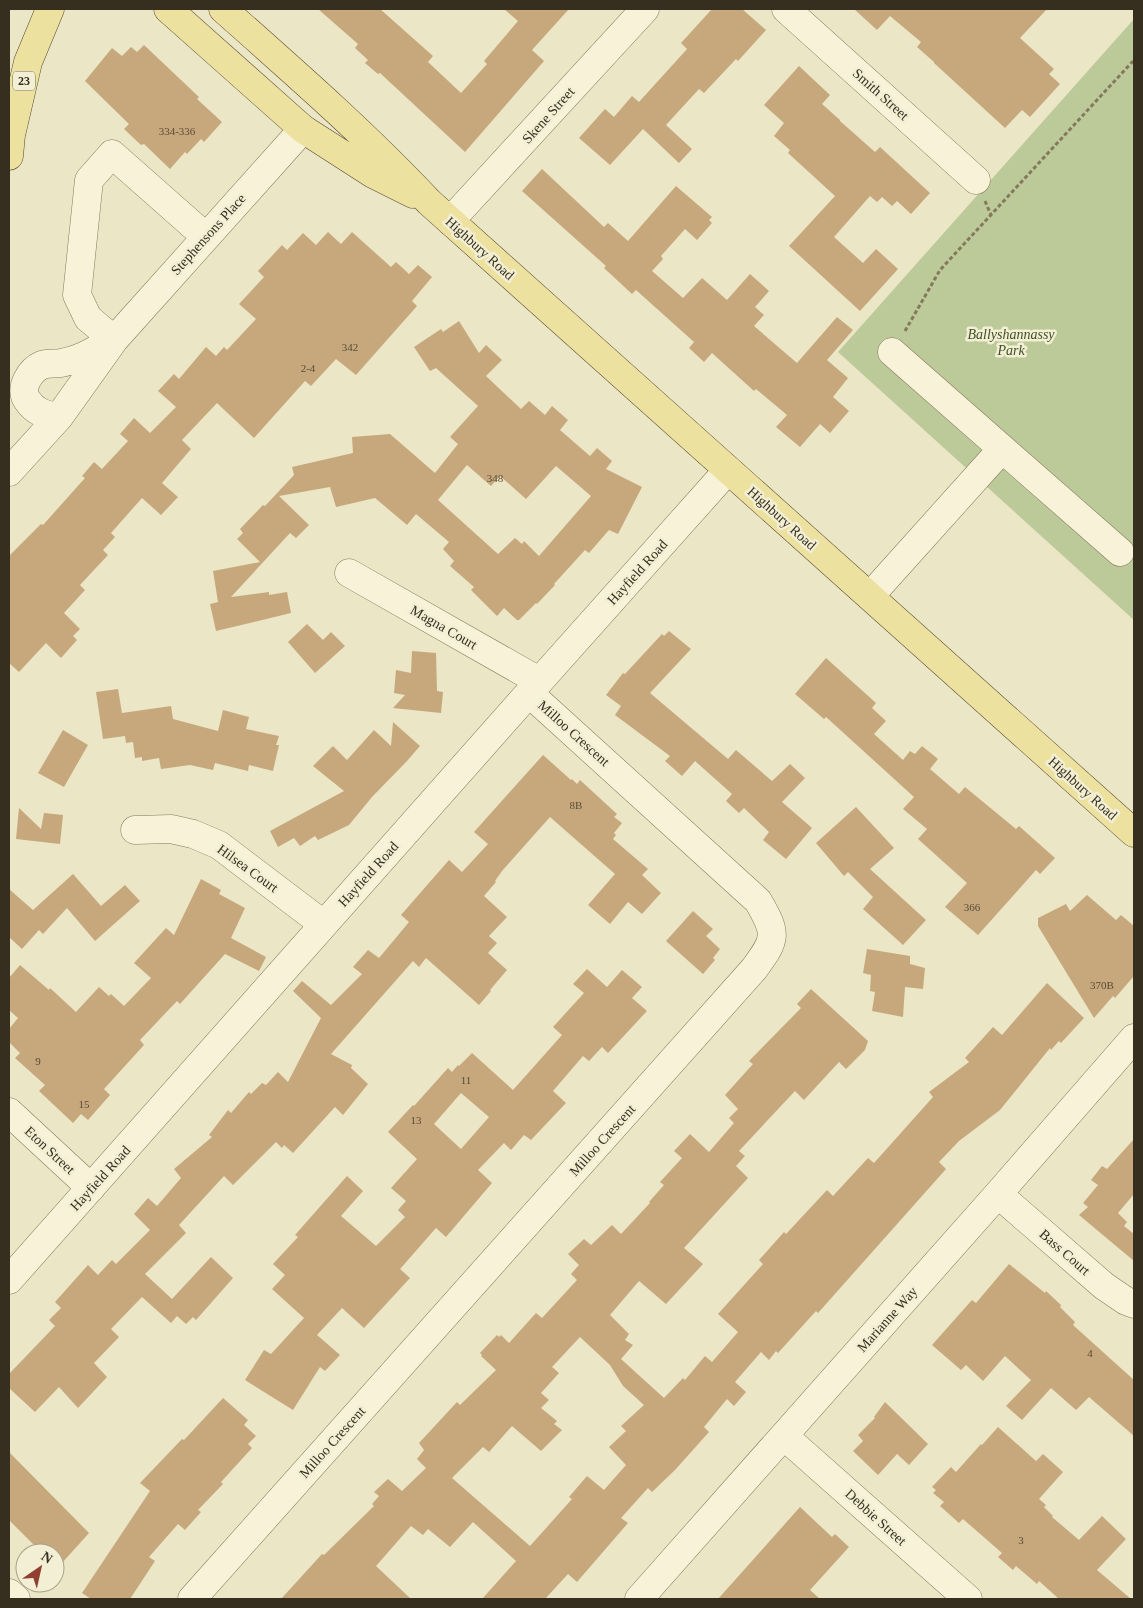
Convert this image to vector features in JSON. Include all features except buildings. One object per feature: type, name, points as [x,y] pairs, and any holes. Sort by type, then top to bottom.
[{"type":"main road","name":"23","points":[[9,156],[11,135],[28,62],[50,9]]},
{"type":"main road","name":"Highbury Road","points":[[168,9],[303,129],[373,174],[429,202]]},
{"type":"main road","name":"Highbury Road","points":[[223,9],[329,102],[450,221],[1134,833]]},
{"type":"main road","points":[[303,129],[329,102]]},
{"type":"street","name":"Skene Street","points":[[450,221],[645,9]]},
{"type":"street","name":"Smith Street","points":[[786,9],[976,180]]},
{"type":"street","name":"Stephensons Place","points":[[9,472],[59,417],[114,340],[303,129]]},
{"type":"street","points":[[114,340],[88,318],[77,295],[89,180],[112,154],[206,237]]},
{"type":"street","name":"Stephensons Place","points":[[59,417],[40,413],[29,404],[24,396],[24,385],[33,371],[43,365],[79,358],[114,340]]},
{"type":"street","points":[[892,352],[1120,552]]},
{"type":"street","points":[[870,596],[1002,449]]},
{"type":"street","name":"Hayfield Road","points":[[9,1280],[728,470]]},
{"type":"street","name":"Magna Court","points":[[349,573],[534,687]]},
{"type":"street","name":"Milloo Crescent","points":[[192,1599],[754,969],[769,948],[773,936],[769,919],[758,901],[534,687]]},
{"type":"street","name":"Hilsea Court","points":[[135,830],[171,829],[193,834],[219,845],[323,924]]},
{"type":"street","name":"Marianne Way","points":[[639,1599],[1134,1038]]},
{"type":"street","name":"Eton Street","points":[[9,1112],[91,1188]]},
{"type":"street","name":"Bass Court","points":[[998,1194],[1104,1286],[1126,1301],[1134,1304]]},
{"type":"street","name":"Debbie Street","points":[[784,1436],[968,1599]]},
{"type":"street","points":[[9,1593],[16,1599]]},
{"type":"path","points":[[892,352],[940,270],[1134,60]]},
{"type":"green space","name":"Ballyshannassy Park","points":[[1134,19],[1134,620],[838,352]]}]
